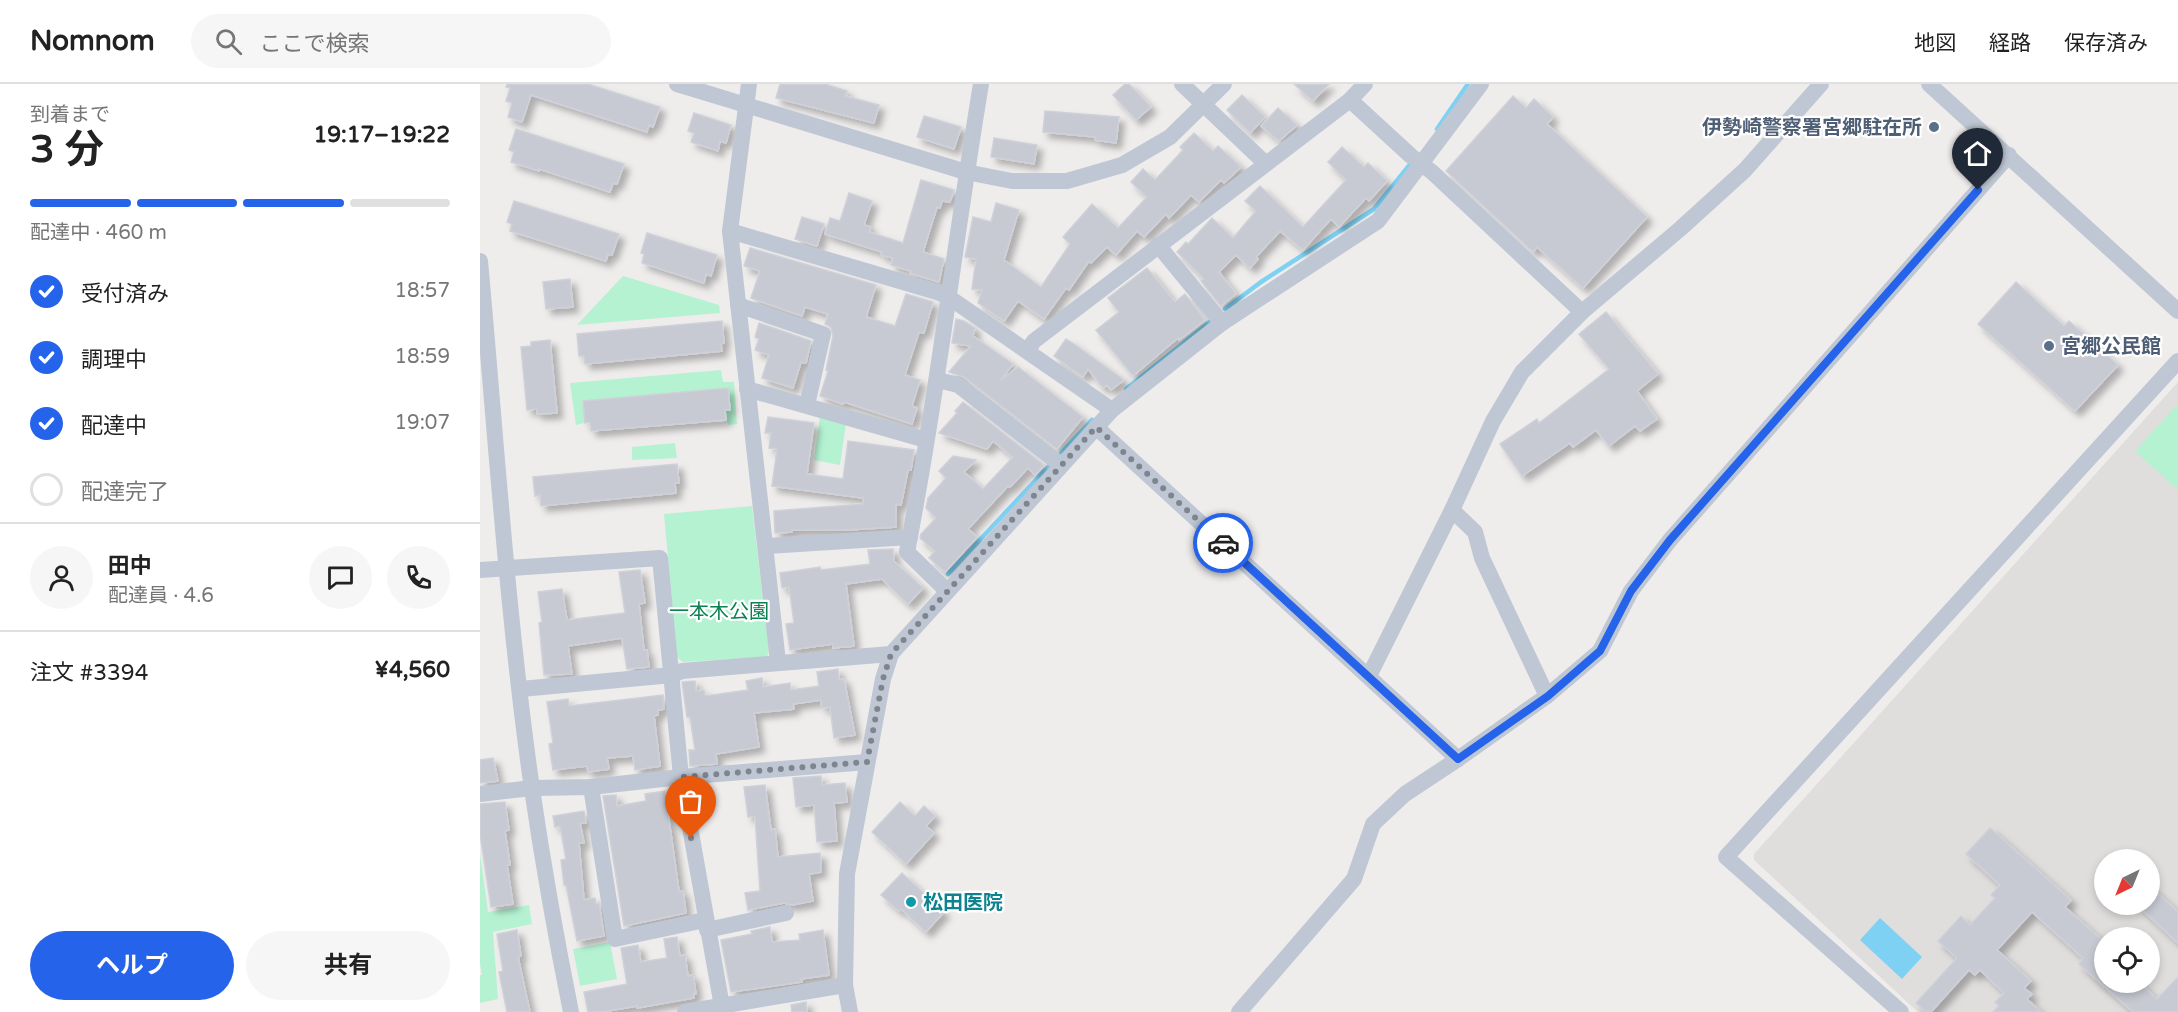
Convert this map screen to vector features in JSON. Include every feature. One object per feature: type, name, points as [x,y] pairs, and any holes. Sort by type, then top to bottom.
[{"type":"street","points":[[677,84],[966,172],[1012,181],[1067,182],[1122,165],[1170,137],[1224,84]]},
{"type":"street","points":[[749,84],[730,231],[767,546],[778,662]]},
{"type":"street","points":[[947,591],[907,552],[938,380],[947,296],[981,84]]},
{"type":"street","points":[[1182,84],[1265,163]]},
{"type":"street","points":[[1027,351],[1034,341],[1350,100],[1365,84]]},
{"type":"street","points":[[850,1012],[846,985],[847,874],[883,679],[891,654],[1112,410],[1222,323],[1378,221],[1481,84]]},
{"type":"street","points":[[1369,676],[1452,510],[1493,421],[1522,372],[1582,312],[1745,170],[1821,84]]},
{"type":"street","points":[[1929,84],[2178,311]]},
{"type":"street","points":[[1350,100],[1582,312]]},
{"type":"street","points":[[1239,1012],[1354,879],[1373,824],[1405,794],[1548,696],[1600,651],[1631,591],[1670,540],[2009,155]]},
{"type":"street","points":[[730,231],[947,296],[1112,410]]},
{"type":"street","points":[[1158,245],[1222,323]]},
{"type":"street","points":[[480,261],[507,570],[532,788],[571,1012]]},
{"type":"street","points":[[738,305],[823,334],[807,405]]},
{"type":"street","points":[[1901,1012],[1726,856],[2178,361]]},
{"type":"street","points":[[938,380],[958,386],[1061,465]]},
{"type":"street","points":[[747,389],[926,440]]},
{"type":"street","points":[[1096,427],[1458,759]]},
{"type":"street","points":[[1452,510],[1475,531],[1482,558],[1548,696]]},
{"type":"street","points":[[767,546],[910,537]]},
{"type":"street","points":[[480,570],[660,558],[681,777],[722,1009]]},
{"type":"street","points":[[520,688],[672,675],[682,671],[778,662],[891,654]]},
{"type":"street","points":[[480,794],[532,788],[591,787],[681,777],[867,762]]},
{"type":"street","points":[[591,787],[615,939],[786,913]]},
{"type":"street","points":[[686,1012],[722,1009],[846,985]]},
{"type":"shaded area","points":[[2178,382],[2178,1012],[1918,1012],[1754,860],[1754,854]]},
{"type":"green space","points":[[623,276],[719,305],[720,313],[577,325]]},
{"type":"green space","points":[[721,370],[723,382],[734,382],[737,424],[728,425],[725,410],[729,410],[728,389],[576,425],[570,383]]},
{"type":"green space","points":[[2178,404],[2178,490],[2135,451]]},
{"type":"green space","points":[[820,416],[846,424],[840,465],[814,460]]},
{"type":"green space","points":[[675,443],[677,458],[632,460],[632,447]]},
{"type":"green space","name":"一本木公園","points":[[752,506],[769,651],[767,657],[683,662],[677,657],[664,514]]},
{"type":"green space","points":[[480,854],[488,912],[529,905],[532,924],[493,932],[498,999],[480,1003],[480,975],[482,975],[480,964]]},
{"type":"green space","points":[[610,942],[617,979],[580,986],[573,949]]},
{"type":"water","points":[[1880,918],[1922,957],[1902,979],[1860,940]]},
{"type":"building","points":[[507,84],[588,84],[660,107],[653,127],[649,125],[647,132],[531,95],[522,122],[508,117],[512,103],[506,101],[510,88],[506,87]]},
{"type":"building","points":[[780,84],[825,84],[847,91],[845,96],[879,105],[874,123],[776,98]]},
{"type":"building","points":[[1125,84],[1129,84],[1151,107],[1136,120],[1113,95]]},
{"type":"building","points":[[1294,84],[1329,84],[1313,101]]},
{"type":"building","points":[[1242,95],[1265,117],[1250,133],[1227,110]]},
{"type":"building","points":[[1513,96],[1526,108],[1534,99],[1553,117],[1547,124],[1647,217],[1583,288],[1537,247],[1533,252],[1446,171]]},
{"type":"building","points":[[1278,108],[1297,125],[1279,141],[1261,126]]},
{"type":"building","points":[[1045,111],[1119,117],[1116,143],[1095,140],[1095,137],[1043,132]]},
{"type":"building","points":[[694,113],[731,125],[726,143],[720,141],[718,151],[691,142],[694,133],[688,131]]},
{"type":"building","points":[[924,116],[961,127],[954,149],[917,137]]},
{"type":"building","points":[[516,129],[624,164],[617,184],[613,183],[610,192],[511,162],[514,152],[509,150]]},
{"type":"building","points":[[1194,133],[1213,151],[1218,146],[1241,167],[1224,183],[1221,180],[1199,202],[1191,195],[1169,218],[1166,214],[1144,237],[1137,231],[1116,255],[1107,247],[1091,263],[1089,261],[1069,290],[1066,288],[1044,319],[1018,301],[1004,321],[978,303],[982,290],[972,289],[976,259],[965,257],[973,217],[991,222],[996,203],[1019,210],[1004,260],[1041,287],[1070,244],[1063,237],[1092,204],[1118,228],[1147,197],[1131,182],[1143,169],[1155,180],[1183,150],[1180,147]]},
{"type":"building","points":[[994,138],[1037,145],[1034,164],[991,157]]},
{"type":"building","points":[[1342,147],[1364,167],[1368,163],[1387,181],[1369,201],[1366,198],[1339,227],[1331,219],[1303,250],[1280,231],[1256,257],[1258,259],[1250,268],[1236,255],[1219,272],[1236,294],[1221,306],[1201,281],[1204,279],[1177,252],[1186,242],[1188,244],[1212,218],[1233,238],[1256,211],[1245,201],[1260,186],[1303,227],[1346,180],[1328,162]]},
{"type":"building","points":[[921,180],[954,190],[950,202],[942,201],[940,208],[937,207],[923,252],[944,259],[939,282],[891,265],[893,258],[881,255],[882,252],[825,234],[830,218],[840,221],[849,193],[872,201],[864,225],[871,227],[869,232],[903,243]]},
{"type":"building","points":[[514,201],[619,234],[612,255],[608,254],[606,261],[510,231],[512,224],[507,222]]},
{"type":"building","points":[[802,217],[824,224],[817,246],[795,239]]},
{"type":"building","points":[[647,233],[717,255],[711,276],[706,274],[704,283],[642,263],[644,254],[641,253]]},
{"type":"building","points":[[750,248],[876,285],[866,317],[895,326],[906,294],[933,302],[924,333],[919,332],[905,375],[920,380],[912,406],[917,408],[912,424],[820,396],[828,371],[826,370],[833,336],[831,327],[825,324],[828,314],[805,307],[802,316],[751,298],[760,271],[744,266]]},
{"type":"building","points":[[1147,268],[1175,302],[1185,294],[1205,320],[1179,340],[1178,338],[1133,376],[1096,330],[1119,312],[1108,298]]},
{"type":"building","points":[[570,279],[573,307],[546,309],[543,282]]},
{"type":"building","name":"宮郷公民館","points":[[2016,282],[2064,326],[2069,321],[2118,365],[2075,411],[1978,324]]},
{"type":"building","points":[[1606,312],[1658,374],[1637,391],[1657,419],[1640,431],[1635,426],[1609,446],[1596,430],[1573,447],[1570,443],[1522,476],[1500,444],[1537,419],[1539,423],[1609,369],[1579,334]]},
{"type":"building","points":[[956,319],[975,328],[973,336],[1013,364],[1001,380],[1018,367],[1083,417],[1057,449],[964,377],[949,372],[971,346],[952,343]]},
{"type":"building","points":[[722,321],[724,343],[721,344],[722,351],[585,364],[584,356],[579,356],[577,334]]},
{"type":"building","points":[[759,323],[811,341],[806,363],[801,362],[793,388],[762,378],[769,355],[755,350],[759,339],[755,337]]},
{"type":"building","points":[[1066,339],[1124,380],[1111,390],[1107,385],[1103,388],[1088,369],[1083,377],[1054,356]]},
{"type":"building","points":[[550,340],[557,413],[537,414],[537,409],[527,410],[521,347],[531,346],[531,342]]},
{"type":"building","points":[[728,388],[730,410],[725,410],[726,420],[591,431],[590,422],[585,423],[583,401]]},
{"type":"building","points":[[963,402],[1044,465],[1035,475],[1028,468],[968,529],[977,537],[945,572],[929,558],[935,551],[920,538],[936,518],[926,508],[928,498],[946,478],[939,471],[953,456],[976,460],[964,472],[983,489],[1013,457],[993,441],[987,449],[939,433],[957,413],[955,411]]},
{"type":"building","points":[[768,417],[814,423],[807,474],[843,479],[848,441],[914,450],[901,505],[896,504],[896,527],[792,530],[792,532],[775,533],[774,511],[863,504],[863,498],[772,486],[777,449],[769,448],[771,433],[765,433]]},
{"type":"building","points":[[677,464],[679,483],[675,483],[676,493],[541,506],[540,495],[535,496],[533,477]]},
{"type":"building","points":[[893,549],[894,561],[923,588],[908,604],[882,579],[846,584],[854,646],[833,648],[833,644],[790,650],[786,624],[794,623],[789,587],[782,588],[780,573],[820,567],[821,570],[870,564],[868,550]]},
{"type":"building","points":[[640,570],[645,603],[639,604],[644,650],[647,650],[649,667],[627,669],[622,638],[568,646],[572,674],[544,675],[539,623],[542,622],[538,592],[562,589],[567,620],[625,613],[619,572]]},
{"type":"building","points":[[838,669],[839,680],[844,679],[855,735],[834,738],[830,707],[822,708],[821,700],[793,704],[794,709],[754,713],[759,747],[716,754],[717,764],[690,766],[689,750],[695,750],[682,682],[695,681],[696,691],[704,690],[705,696],[748,690],[746,681],[762,678],[763,687],[790,683],[791,690],[819,686],[817,672]]},
{"type":"building","points":[[663,695],[664,709],[658,710],[658,715],[654,716],[660,766],[635,770],[633,756],[607,758],[609,769],[588,772],[587,766],[553,770],[549,744],[553,743],[547,702],[568,699],[569,706]]},
{"type":"building","points":[[493,758],[498,781],[480,783],[480,760]]},
{"type":"building","points":[[821,776],[822,785],[845,783],[847,802],[834,803],[837,841],[817,842],[814,805],[796,807],[793,778]]},
{"type":"building","points":[[765,785],[771,830],[775,829],[778,857],[820,853],[821,872],[809,874],[813,901],[792,905],[784,903],[748,910],[745,893],[760,891],[755,816],[748,817],[744,787]]},
{"type":"building","points":[[665,791],[679,891],[683,891],[686,913],[624,926],[603,796],[616,795],[617,806],[646,801],[645,794]]},
{"type":"building","points":[[505,802],[509,830],[505,831],[510,865],[507,865],[513,904],[491,907],[480,834],[480,804]]},
{"type":"building","points":[[900,802],[915,816],[924,806],[935,816],[926,826],[934,833],[906,864],[872,832]]},
{"type":"building","points":[[584,811],[586,823],[580,823],[584,843],[579,843],[584,900],[595,898],[596,904],[599,903],[604,936],[577,941],[566,885],[564,885],[561,860],[566,859],[560,826],[555,827],[553,816]]},
{"type":"building","points":[[1990,828],[2071,900],[2065,907],[2094,933],[2094,977],[2079,964],[2083,958],[2032,912],[1997,950],[2031,981],[2024,988],[2032,994],[2027,999],[2041,1012],[1993,1012],[1999,1006],[1995,1002],[2004,993],[1980,970],[1975,975],[1969,970],[1931,1012],[1926,1012],[1916,1003],[1957,958],[1938,941],[1961,916],[1970,925],[1995,898],[1991,895],[2000,885],[1966,854]]},
{"type":"building","name":"松田医院","points":[[902,873],[944,912],[926,932],[901,909],[899,911],[881,895]]},
{"type":"building","points":[[2160,895],[2178,912],[2178,943],[2148,915],[2160,915]]},
{"type":"building","points":[[770,927],[772,942],[800,940],[799,934],[823,930],[829,975],[801,979],[802,982],[731,992],[721,940],[752,934],[751,931]]},
{"type":"building","points":[[517,930],[521,956],[518,957],[530,1012],[507,1012],[499,972],[503,971],[497,934]]},
{"type":"building","points":[[677,937],[680,956],[685,955],[688,976],[693,975],[696,994],[693,994],[694,998],[637,1008],[637,1006],[588,1012],[584,992],[627,984],[621,948],[638,945],[641,962],[667,958],[664,939]]},
{"type":"building","points":[[2178,977],[2178,1012],[2133,1012],[2112,993],[2151,993],[2157,999]]},
{"type":"building","points":[[806,1002],[807,1012],[792,1012],[791,1005]]},
{"type":"waterway","points":[[1437,129],[1468,84]]},
{"type":"waterway","points":[[1225,309],[1261,282],[1374,209],[1412,162]]},
{"type":"waterway","points":[[1126,389],[1211,321]]},
{"type":"waterway","points":[[948,574],[1092,420]]},
{"type":"way so far","points":[[691,838],[681,777],[867,762],[883,679],[891,654],[1096,427],[1223,543]]},
{"type":"place","name":"伊勢崎警察署宮郷駐在所","points":[[1934,127]]},
{"type":"place","name":"宮郷公民館","points":[[2049,346]]},
{"type":"place","name":"松田医院","points":[[911,902]]},
{"type":"route","points":[[1223,543],[1458,759],[1548,696],[1600,651],[1631,591],[1670,540],[1978,190]]}]
